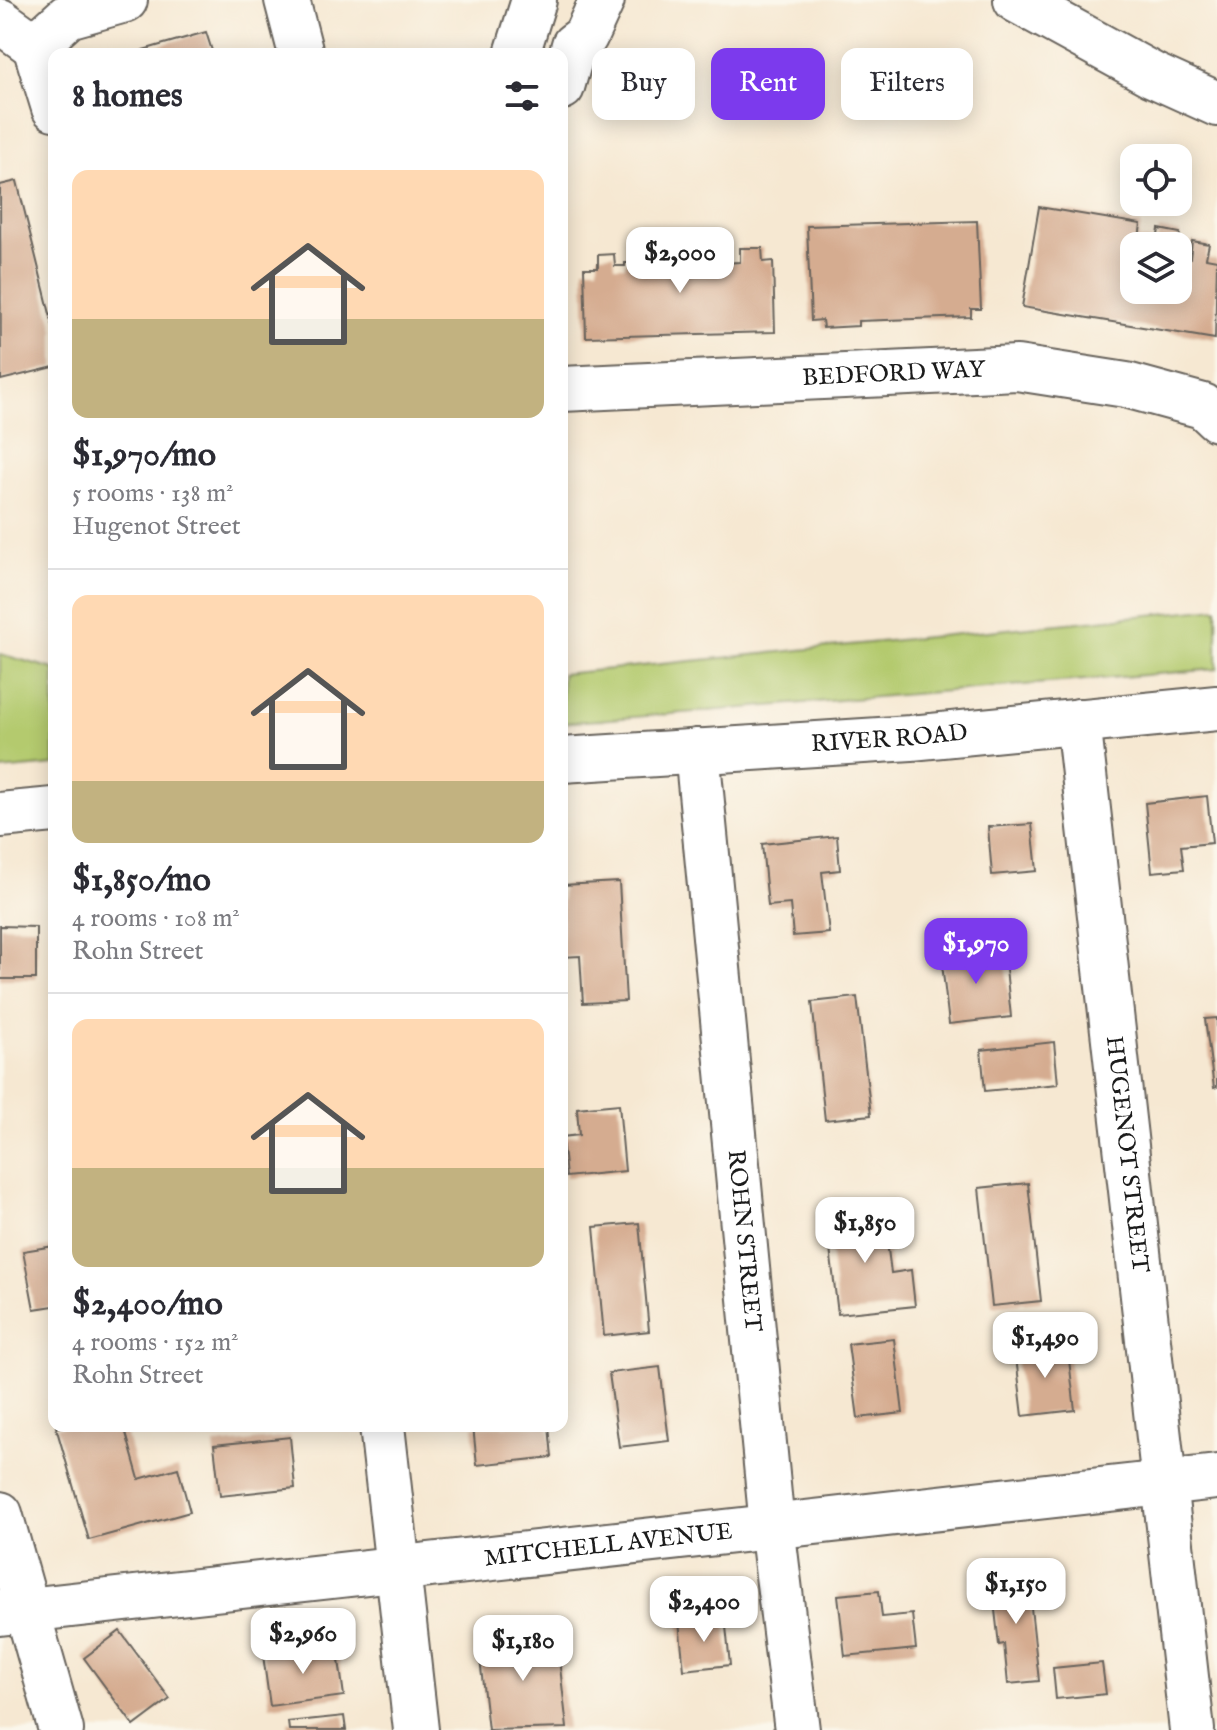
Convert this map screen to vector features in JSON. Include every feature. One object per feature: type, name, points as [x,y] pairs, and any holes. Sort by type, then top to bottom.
[{"type":"street","points":[[35,46],[68,16],[125,0]]},
{"type":"street","points":[[287,0],[299,48]]},
{"type":"street","points":[[576,25],[585,37],[602,0]]},
{"type":"street","points":[[1016,0],[1153,75],[1217,104]]},
{"type":"street","points":[[0,21],[35,46],[48,88]]},
{"type":"street","points":[[526,23],[576,25]]},
{"type":"street","points":[[568,60],[576,25]]},
{"type":"street","name":"BEDFORD WAY","points":[[568,389],[1017,368],[1126,385],[1203,406],[1217,419]]},
{"type":"street","name":"RIVER ROAD","points":[[568,760],[911,738],[1217,708]]},
{"type":"street","name":"HUGENOT STREET","points":[[1078,721],[1192,1730]]},
{"type":"street","name":"ROHN STREET","points":[[697,751],[772,1526],[797,1730]]},
{"type":"street","points":[[0,815],[48,811]]},
{"type":"street","points":[[383,1432],[416,1730]]},
{"type":"street","name":"MITCHELL AVENUE","points":[[14,1611],[1217,1477]]},
{"type":"street","points":[[0,1514],[14,1611],[61,1730]]},
{"type":"green space","points":[[1217,608],[1217,669],[568,723],[568,673]]},
{"type":"green space","points":[[0,654],[48,667],[48,766],[0,770]]},
{"type":"building","points":[[206,32],[211,48],[150,48]]},
{"type":"building","points":[[17,181],[48,306],[48,368],[1,380],[0,185]]},
{"type":"building","points":[[1039,207],[1141,224],[1140,232],[1120,232],[1120,304],[1192,304],[1192,241],[1209,244],[1206,258],[1217,260],[1215,339],[1022,307]]},
{"type":"building","points":[[977,221],[981,309],[971,309],[971,317],[858,321],[858,326],[823,328],[822,320],[811,321],[807,226]]},
{"type":"building","points":[[688,248],[688,262],[704,265],[704,251],[722,250],[723,263],[740,262],[740,248],[762,248],[763,262],[773,261],[775,332],[586,337],[584,268],[598,268],[598,255],[614,254],[615,266],[625,266],[625,263],[631,263],[630,249],[649,249],[650,262],[670,261],[670,249]]},
{"type":"building","points":[[1207,796],[1212,843],[1181,846],[1184,869],[1152,872],[1145,803]]},
{"type":"building","points":[[1032,824],[1037,871],[992,875],[988,827]]},
{"type":"building","points":[[837,836],[840,870],[822,872],[829,933],[793,936],[790,904],[768,906],[762,844]]},
{"type":"building","points":[[619,882],[626,1001],[583,1003],[580,956],[568,957],[568,885]]},
{"type":"building","points":[[0,926],[36,927],[36,979],[0,979]]},
{"type":"building","points":[[1004,949],[1011,1017],[949,1024],[941,955]]},
{"type":"building","points":[[857,997],[871,1115],[825,1120],[812,1002]]},
{"type":"building","points":[[1217,1018],[1217,1087],[1214,1088],[1205,1019]]},
{"type":"building","points":[[1054,1042],[1058,1084],[985,1091],[981,1050]]},
{"type":"building","points":[[619,1104],[625,1171],[568,1177],[568,1136],[579,1135],[577,1108]]},
{"type":"building","points":[[1028,1183],[1041,1301],[992,1306],[979,1188]]},
{"type":"building","points":[[883,1210],[891,1273],[911,1270],[915,1306],[838,1314],[826,1216]]},
{"type":"building","points":[[639,1223],[649,1331],[604,1336],[594,1227]]},
{"type":"building","points":[[48,1247],[48,1307],[34,1309],[23,1251]]},
{"type":"building","points":[[894,1339],[903,1413],[858,1418],[848,1344]]},
{"type":"building","points":[[1067,1343],[1075,1410],[1023,1416],[1015,1349]]},
{"type":"building","points":[[660,1367],[669,1441],[619,1447],[609,1373]]},
{"type":"building","points":[[57,1432],[126,1432],[139,1479],[178,1468],[190,1512],[89,1540]]},
{"type":"building","points":[[474,1432],[550,1432],[552,1457],[477,1465]]},
{"type":"building","points":[[290,1437],[295,1488],[220,1496],[214,1445]]},
{"type":"building","points":[[1027,1571],[1039,1681],[1008,1684],[1004,1644],[999,1645],[991,1575]]},
{"type":"building","points":[[879,1591],[882,1617],[912,1614],[916,1649],[845,1656],[838,1595]]},
{"type":"building","points":[[725,1617],[730,1665],[684,1670],[679,1622]]},
{"type":"building","points":[[120,1631],[170,1699],[134,1726],[84,1658]]},
{"type":"building","points":[[556,1632],[567,1728],[488,1730],[478,1641]]},
{"type":"building","points":[[337,1646],[344,1696],[270,1706],[263,1655]]},
{"type":"building","points":[[1102,1663],[1106,1694],[1056,1699],[1053,1668]]},
{"type":"building","points":[[344,1716],[346,1730],[289,1730],[288,1722]]}]
